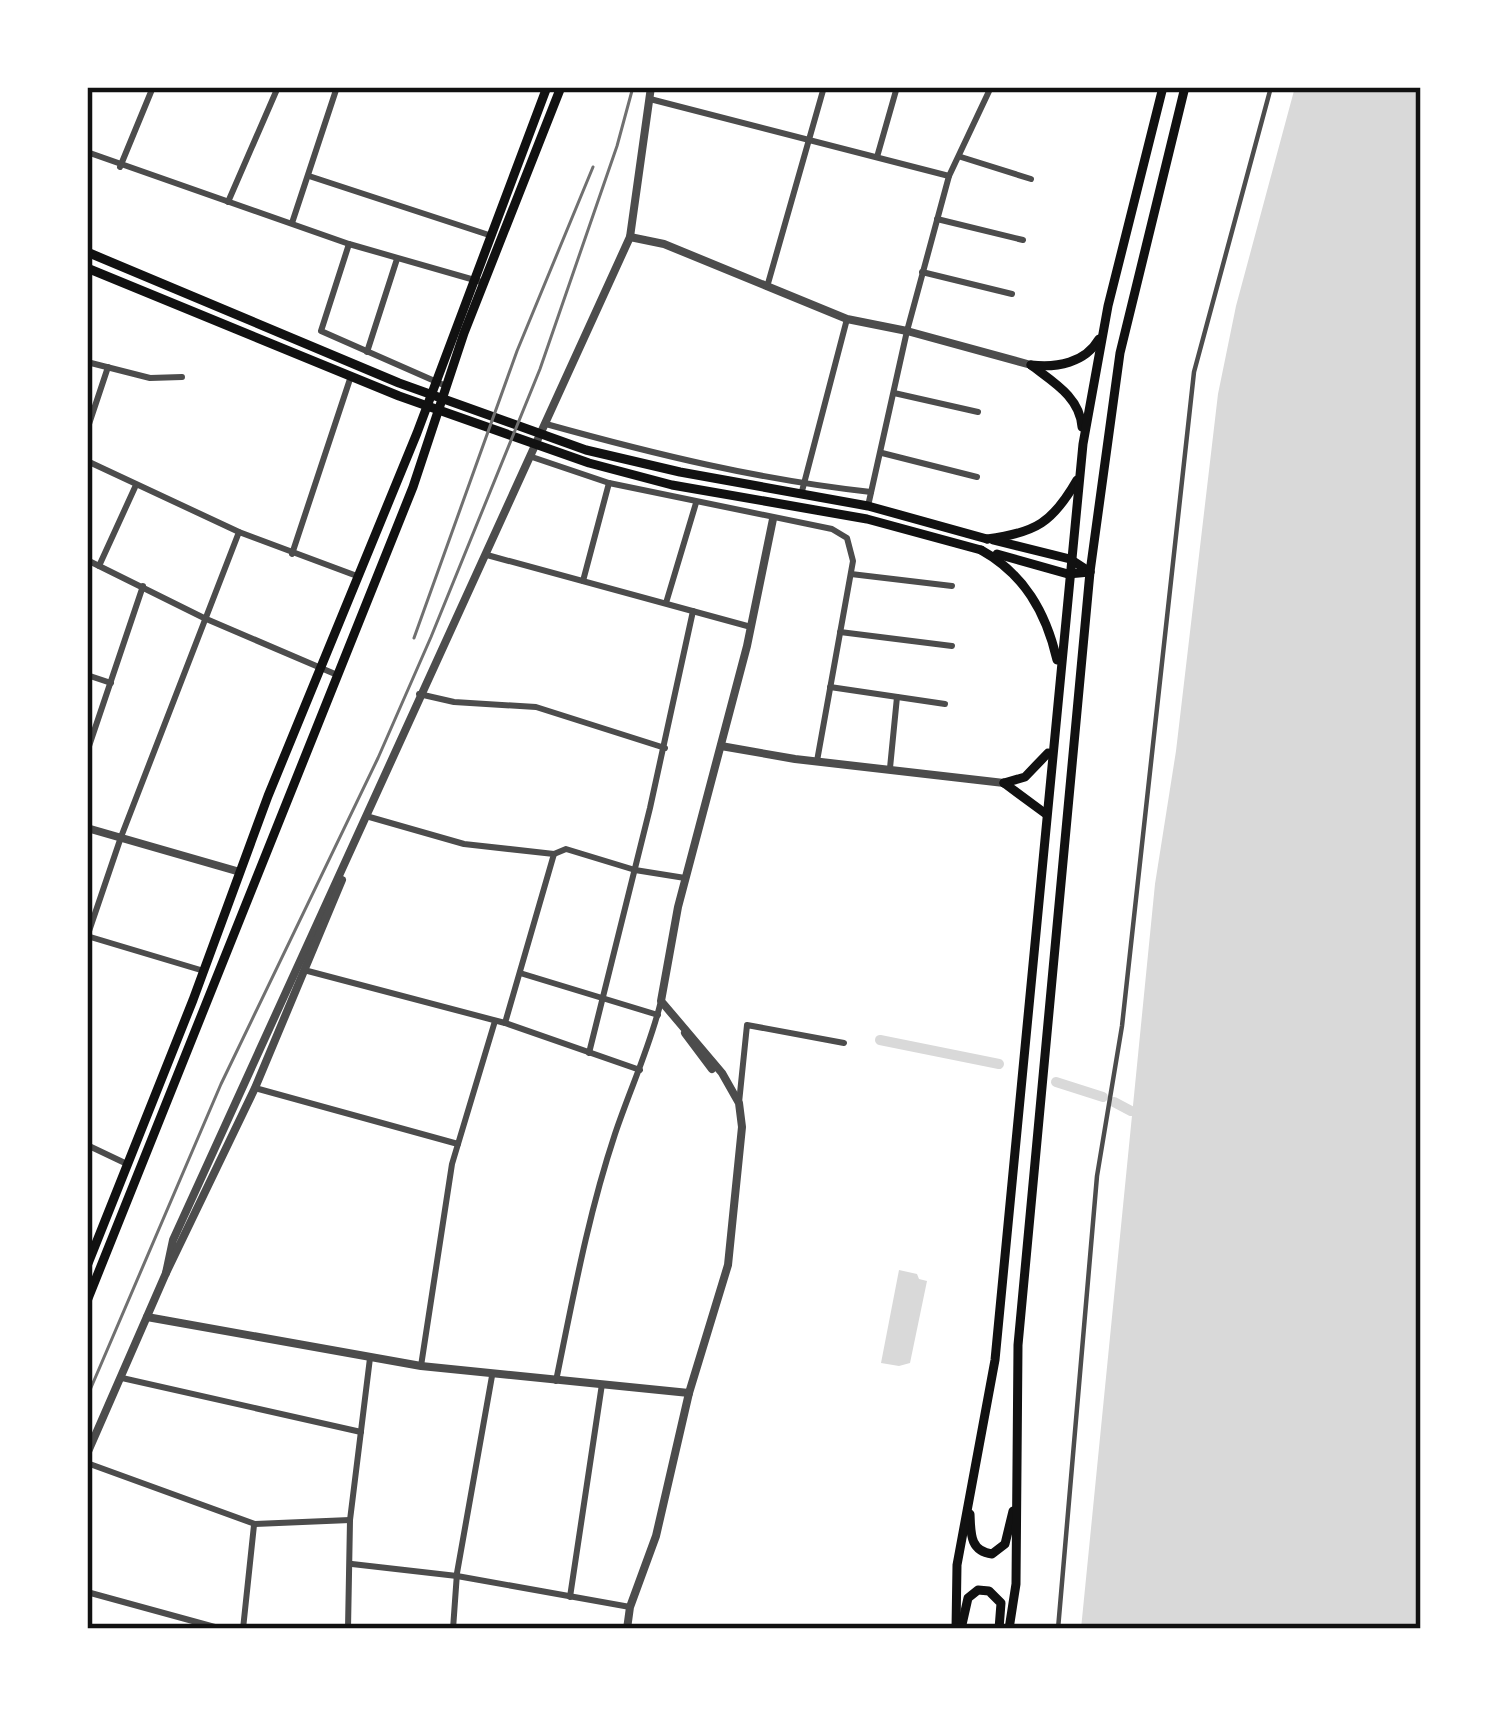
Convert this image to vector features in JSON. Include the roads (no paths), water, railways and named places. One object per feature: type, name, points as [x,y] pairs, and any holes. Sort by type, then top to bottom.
[{"type":"main road","points":[[479,282],[547,87]]},
{"type":"main road","points":[[87,1266],[92,1240],[127,1164],[321,668],[561,87]]},
{"type":"main road","points":[[958,1629],[956,1564],[994,1360],[1083,444],[1102,333],[1163,87]]},
{"type":"main road","points":[[1009,1629],[1016,1584],[1018,1345],[1090,572],[1120,353],[1185,87]]},
{"type":"main road","points":[[87,252],[483,416],[586,451],[867,519],[1070,559],[1090,572]]},
{"type":"main road","points":[[87,268],[480,427],[589,463],[672,485],[779,497],[803,490],[868,506],[1068,574],[1090,572]]},
{"type":"main road","points":[[1030,365],[1050,367],[1085,356],[1102,333]]},
{"type":"main road","points":[[1030,365],[1067,393],[1078,408],[1083,444]]},
{"type":"main road","points":[[87,1300],[413,487],[440,383]]},
{"type":"main road","points":[[984,544],[1046,520],[1058,511],[1079,476]]},
{"type":"main road","points":[[984,544],[1021,580],[1040,608],[1059,669]]},
{"type":"main road","points":[[1004,783],[1032,772],[1052,743]]},
{"type":"main road","points":[[1004,783],[1046,814]]},
{"type":"main road","points":[[240,872],[254,876]]},
{"type":"main road","points":[[969,1496],[973,1543],[992,1554],[1005,1544],[1018,1497]]},
{"type":"main road","points":[[958,1629],[968,1598],[978,1589],[996,1595],[1001,1603],[999,1629]]},
{"type":"street","points":[[120,167],[153,87]]},
{"type":"street","points":[[228,202],[278,87]]},
{"type":"street","points":[[292,223],[337,87]]},
{"type":"street","points":[[166,1273],[173,1240],[630,237],[651,87]]},
{"type":"street","points":[[767,287],[824,87]]},
{"type":"street","points":[[877,158],[897,87]]},
{"type":"street","points":[[868,506],[907,331],[949,176],[991,87]]},
{"type":"street","points":[[1058,1629],[1097,1175],[1122,1026],[1194,372],[1271,87]]},
{"type":"street","points":[[650,99],[949,176]]},
{"type":"street","points":[[87,152],[349,244],[479,282]]},
{"type":"street","points":[[961,157],[1030,179]]},
{"type":"street","points":[[309,176],[492,236]]},
{"type":"street","points":[[937,219],[1023,240]]},
{"type":"street","points":[[630,237],[664,244],[847,319],[1030,365]]},
{"type":"street","points":[[349,244],[321,332],[440,383]]},
{"type":"street","points":[[292,554],[397,259]]},
{"type":"street","points":[[922,272],[1012,295]]},
{"type":"street","points":[[803,490],[847,319]]},
{"type":"street","points":[[87,362],[150,378],[182,377]]},
{"type":"street","points":[[87,430],[108,367]]},
{"type":"street","points":[[894,393],[978,412]]},
{"type":"street","points":[[546,424],[803,490],[871,492]]},
{"type":"street","points":[[881,452],[977,477]]},
{"type":"street","points":[[532,457],[609,483],[832,529],[847,538],[853,547],[851,574],[817,761]]},
{"type":"street","points":[[87,461],[239,532],[360,578]]},
{"type":"street","points":[[583,581],[609,483]]},
{"type":"street","points":[[100,566],[136,485]]},
{"type":"street","points":[[666,604],[696,503]]},
{"type":"street","points":[[556,1382],[582,1251],[615,1135],[665,1005],[686,878],[751,627],[772,518]]},
{"type":"street","points":[[204,971],[87,936],[239,532]]},
{"type":"street","points":[[483,554],[751,627]]},
{"type":"street","points":[[87,560],[204,618],[335,674]]},
{"type":"street","points":[[851,574],[952,586]]},
{"type":"street","points":[[87,752],[143,586]]},
{"type":"street","points":[[589,1053],[693,611]]},
{"type":"street","points":[[840,632],[952,646]]},
{"type":"street","points":[[87,674],[111,683]]},
{"type":"street","points":[[830,687],[945,704]]},
{"type":"street","points":[[419,694],[454,702],[536,707],[664,748]]},
{"type":"street","points":[[890,768],[897,697]]},
{"type":"street","points":[[722,746],[1004,783]]},
{"type":"street","points":[[366,817],[464,844],[554,854],[566,849],[635,870],[686,878]]},
{"type":"street","points":[[87,1454],[166,1273],[255,1088],[366,817]]},
{"type":"street","points":[[87,828],[240,872]]},
{"type":"street","points":[[505,1023],[554,854]]},
{"type":"street","points":[[304,970],[505,1023],[640,1070]]},
{"type":"street","points":[[520,973],[658,1016]]},
{"type":"street","points":[[665,1005],[702,1046],[739,1102]]},
{"type":"street","points":[[421,1366],[458,1144],[495,1021]]},
{"type":"street","points":[[627,1629],[728,1265],[747,1025],[844,1043]]},
{"type":"street","points":[[255,1088],[458,1144]]},
{"type":"street","points":[[87,1145],[140,1169]]},
{"type":"street","points":[[147,1317],[421,1366],[689,1394]]},
{"type":"street","points":[[348,1629],[350,1520],[370,1358]]},
{"type":"street","points":[[453,1629],[457,1576],[492,1376]]},
{"type":"street","points":[[122,1378],[362,1432]]},
{"type":"street","points":[[570,1597],[602,1384]]},
{"type":"street","points":[[87,1463],[255,1524],[350,1520]]},
{"type":"street","points":[[243,1629],[255,1524]]},
{"type":"street","points":[[352,1564],[457,1576],[630,1606]]},
{"type":"street","points":[[87,1592],[222,1629]]},
{"type":"waterway","points":[[880,1040],[999,1064]]},
{"type":"waterway","points":[[1056,1082],[1103,1097]]},
{"type":"waterway","points":[[1114,1102],[1131,1111]]},
{"type":"railway","points":[[87,1397],[221,1084],[431,637],[540,369],[633,87]]},
{"type":"railway","points":[[414,638],[517,351],[593,167]]}]
